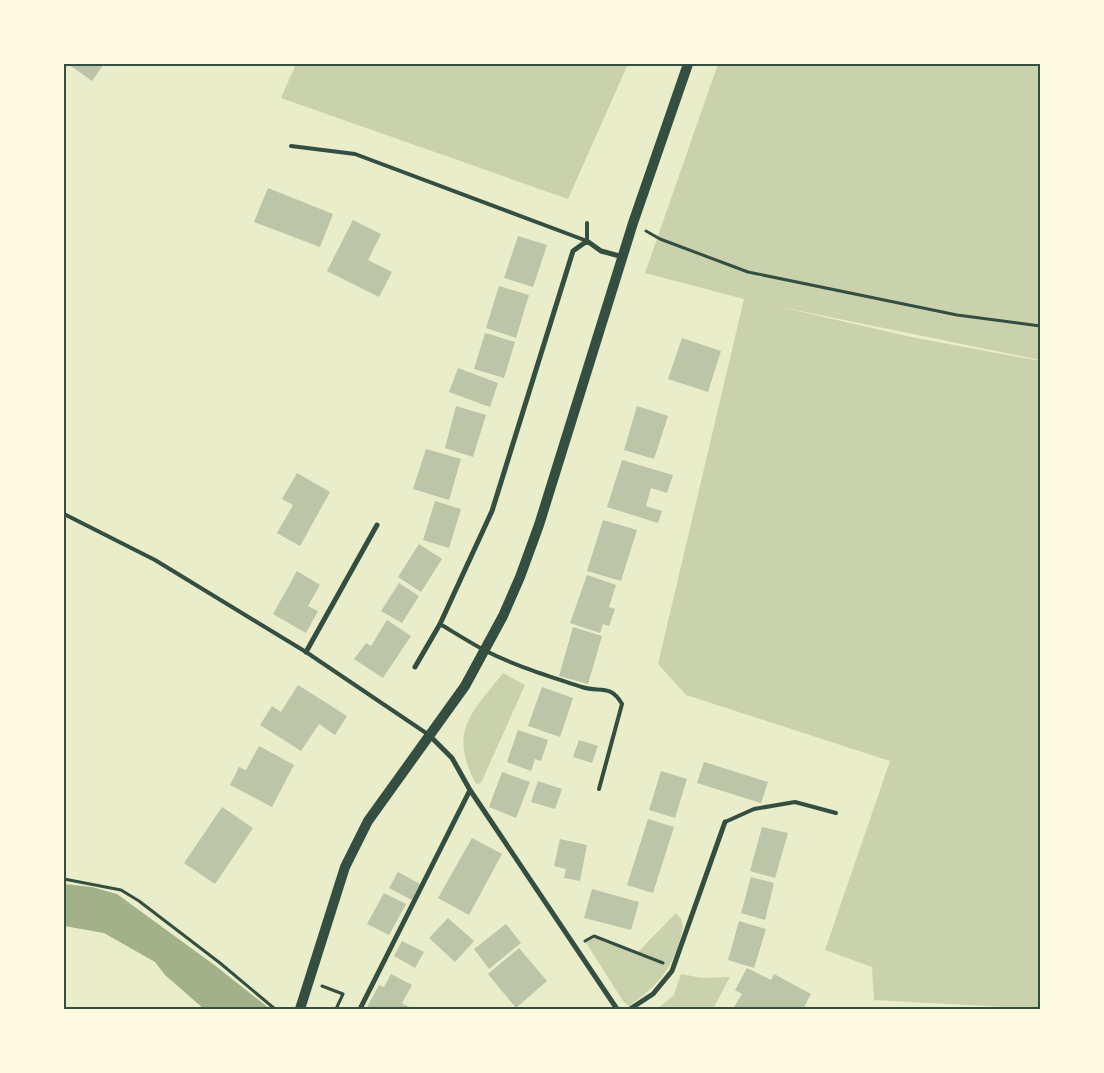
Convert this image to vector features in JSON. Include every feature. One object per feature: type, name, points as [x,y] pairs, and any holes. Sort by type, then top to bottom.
[{"type":"main road","points":[[300,1009],[345,867],[368,821],[465,686],[485,650],[520,577],[539,525],[632,223],[688,64]]},
{"type":"street","points":[[415,667],[440,624],[492,511],[573,251],[587,241],[601,251],[623,257]]},
{"type":"street","points":[[306,652],[377,525]]},
{"type":"street","points":[[430,736],[452,758],[470,790],[617,1009]]},
{"type":"street","points":[[360,1009],[470,790]]},
{"type":"street","points":[[630,1009],[653,994],[673,966],[725,822]]},
{"type":"lane","points":[[291,146],[355,154],[587,241],[587,223]]},
{"type":"lane","points":[[64,514],[155,560],[306,652],[430,736]]},
{"type":"lane","points":[[440,624],[485,650],[532,671],[586,689],[603,689],[618,696],[622,704],[599,789]]},
{"type":"lane","points":[[725,822],[754,809],[794,802],[836,812]]},
{"type":"path","points":[[632,223],[660,239],[748,272],[947,313],[1040,326]]},
{"type":"path","points":[[64,879],[121,890],[139,901],[220,963],[275,1009]]},
{"type":"path","points":[[575,946],[594,936],[673,966]]},
{"type":"path","points":[[310,981],[343,994],[336,1009]]},
{"type":"shaded area","points":[[296,64],[628,64],[568,199],[281,98]]},
{"type":"shaded area","points":[[718,64],[1040,64],[1040,360],[776,306],[911,337],[1040,361],[1040,1009],[874,1000],[872,967],[825,950],[890,761],[686,695],[658,664],[744,299],[645,273]]},
{"type":"shaded area","points":[[503,673],[525,685],[481,783],[476,784],[468,766],[464,750],[464,736],[473,712]]},
{"type":"shaded area","points":[[64,884],[92,887],[117,894],[217,967],[270,1009],[204,1009],[165,975],[155,962],[104,933],[64,926]]},
{"type":"shaded area","points":[[676,913],[681,919],[683,926],[671,962],[650,990],[629,1006],[623,1001],[585,941],[594,936],[637,953]]},
{"type":"shaded area","points":[[681,974],[702,978],[730,977],[713,1009],[657,1009],[674,995]]},
{"type":"building","points":[[68,64],[104,64],[92,81]]},
{"type":"building","points":[[268,188],[333,214],[320,247],[254,222]]},
{"type":"building","points":[[353,220],[381,234],[368,260],[392,272],[379,297],[327,271]]},
{"type":"building","points":[[518,236],[547,245],[533,287],[504,278]]},
{"type":"building","points":[[499,286],[529,295],[516,338],[486,328]]},
{"type":"building","points":[[485,333],[515,342],[504,378],[474,369]]},
{"type":"building","points":[[682,338],[721,351],[708,392],[668,379]]},
{"type":"building","points":[[458,368],[498,383],[490,407],[449,392]]},
{"type":"building","points":[[456,406],[486,415],[473,457],[445,448]]},
{"type":"building","points":[[637,406],[668,416],[654,459],[624,450]]},
{"type":"building","points":[[426,449],[461,459],[449,500],[413,489]]},
{"type":"building","points":[[622,460],[673,475],[667,493],[651,488],[646,506],[662,511],[658,523],[607,507]]},
{"type":"building","points":[[297,473],[330,492],[300,546],[277,533],[293,505],[282,499]]},
{"type":"building","points":[[435,501],[461,509],[449,548],[423,540]]},
{"type":"building","points":[[603,520],[637,530],[621,581],[587,571]]},
{"type":"building","points":[[419,544],[442,559],[421,592],[398,577]]},
{"type":"building","points":[[297,571],[320,585],[308,606],[318,611],[306,633],[273,614]]},
{"type":"building","points":[[587,575],[616,585],[609,607],[615,609],[609,626],[603,624],[600,633],[570,623]]},
{"type":"building","points":[[399,583],[419,596],[402,623],[381,611]]},
{"type":"building","points":[[387,620],[411,636],[383,678],[354,659],[366,643],[371,646]]},
{"type":"building","points":[[573,627],[602,636],[588,684],[559,676]]},
{"type":"building","points":[[298,685],[347,716],[335,735],[319,724],[301,751],[260,725],[272,706],[281,712]]},
{"type":"building","points":[[542,687],[573,698],[560,737],[528,726]]},
{"type":"building","points":[[518,730],[548,740],[541,761],[535,759],[531,771],[507,762]]},
{"type":"building","points":[[579,740],[598,746],[592,763],[573,757]]},
{"type":"building","points":[[259,746],[294,765],[272,807],[230,785],[239,767],[246,770]]},
{"type":"building","points":[[704,762],[768,782],[761,803],[697,783]]},
{"type":"building","points":[[661,771],[687,779],[675,818],[649,810]]},
{"type":"building","points":[[502,772],[530,782],[516,818],[489,807]]},
{"type":"building","points":[[538,781],[562,789],[555,809],[531,802]]},
{"type":"building","points":[[222,807],[253,828],[215,884],[184,863]]},
{"type":"building","points":[[648,819],[674,827],[653,893],[627,885]]},
{"type":"building","points":[[762,827],[788,833],[775,878],[750,871]]},
{"type":"building","points":[[472,838],[502,854],[469,915],[438,898]]},
{"type":"building","points":[[560,839],[587,845],[580,881],[564,878],[566,869],[554,866]]},
{"type":"building","points":[[398,872],[420,884],[412,900],[389,888]]},
{"type":"building","points":[[751,877],[774,883],[765,920],[741,913]]},
{"type":"building","points":[[592,889],[639,902],[631,930],[584,918]]},
{"type":"building","points":[[384,893],[406,904],[389,935],[367,924]]},
{"type":"building","points":[[448,918],[474,941],[455,962],[429,938]]},
{"type":"building","points":[[739,921],[766,929],[754,968],[728,960]]},
{"type":"building","points":[[506,924],[521,943],[489,969],[474,949]]},
{"type":"building","points":[[402,941],[424,952],[415,968],[394,956]]},
{"type":"building","points":[[519,948],[547,981],[516,1008],[488,974]]},
{"type":"building","points":[[747,968],[771,980],[774,974],[811,994],[803,1009],[733,1009],[742,994],[735,990]]},
{"type":"building","points":[[391,974],[412,985],[402,1003],[413,1009],[366,1009],[379,985],[384,987]]}]
